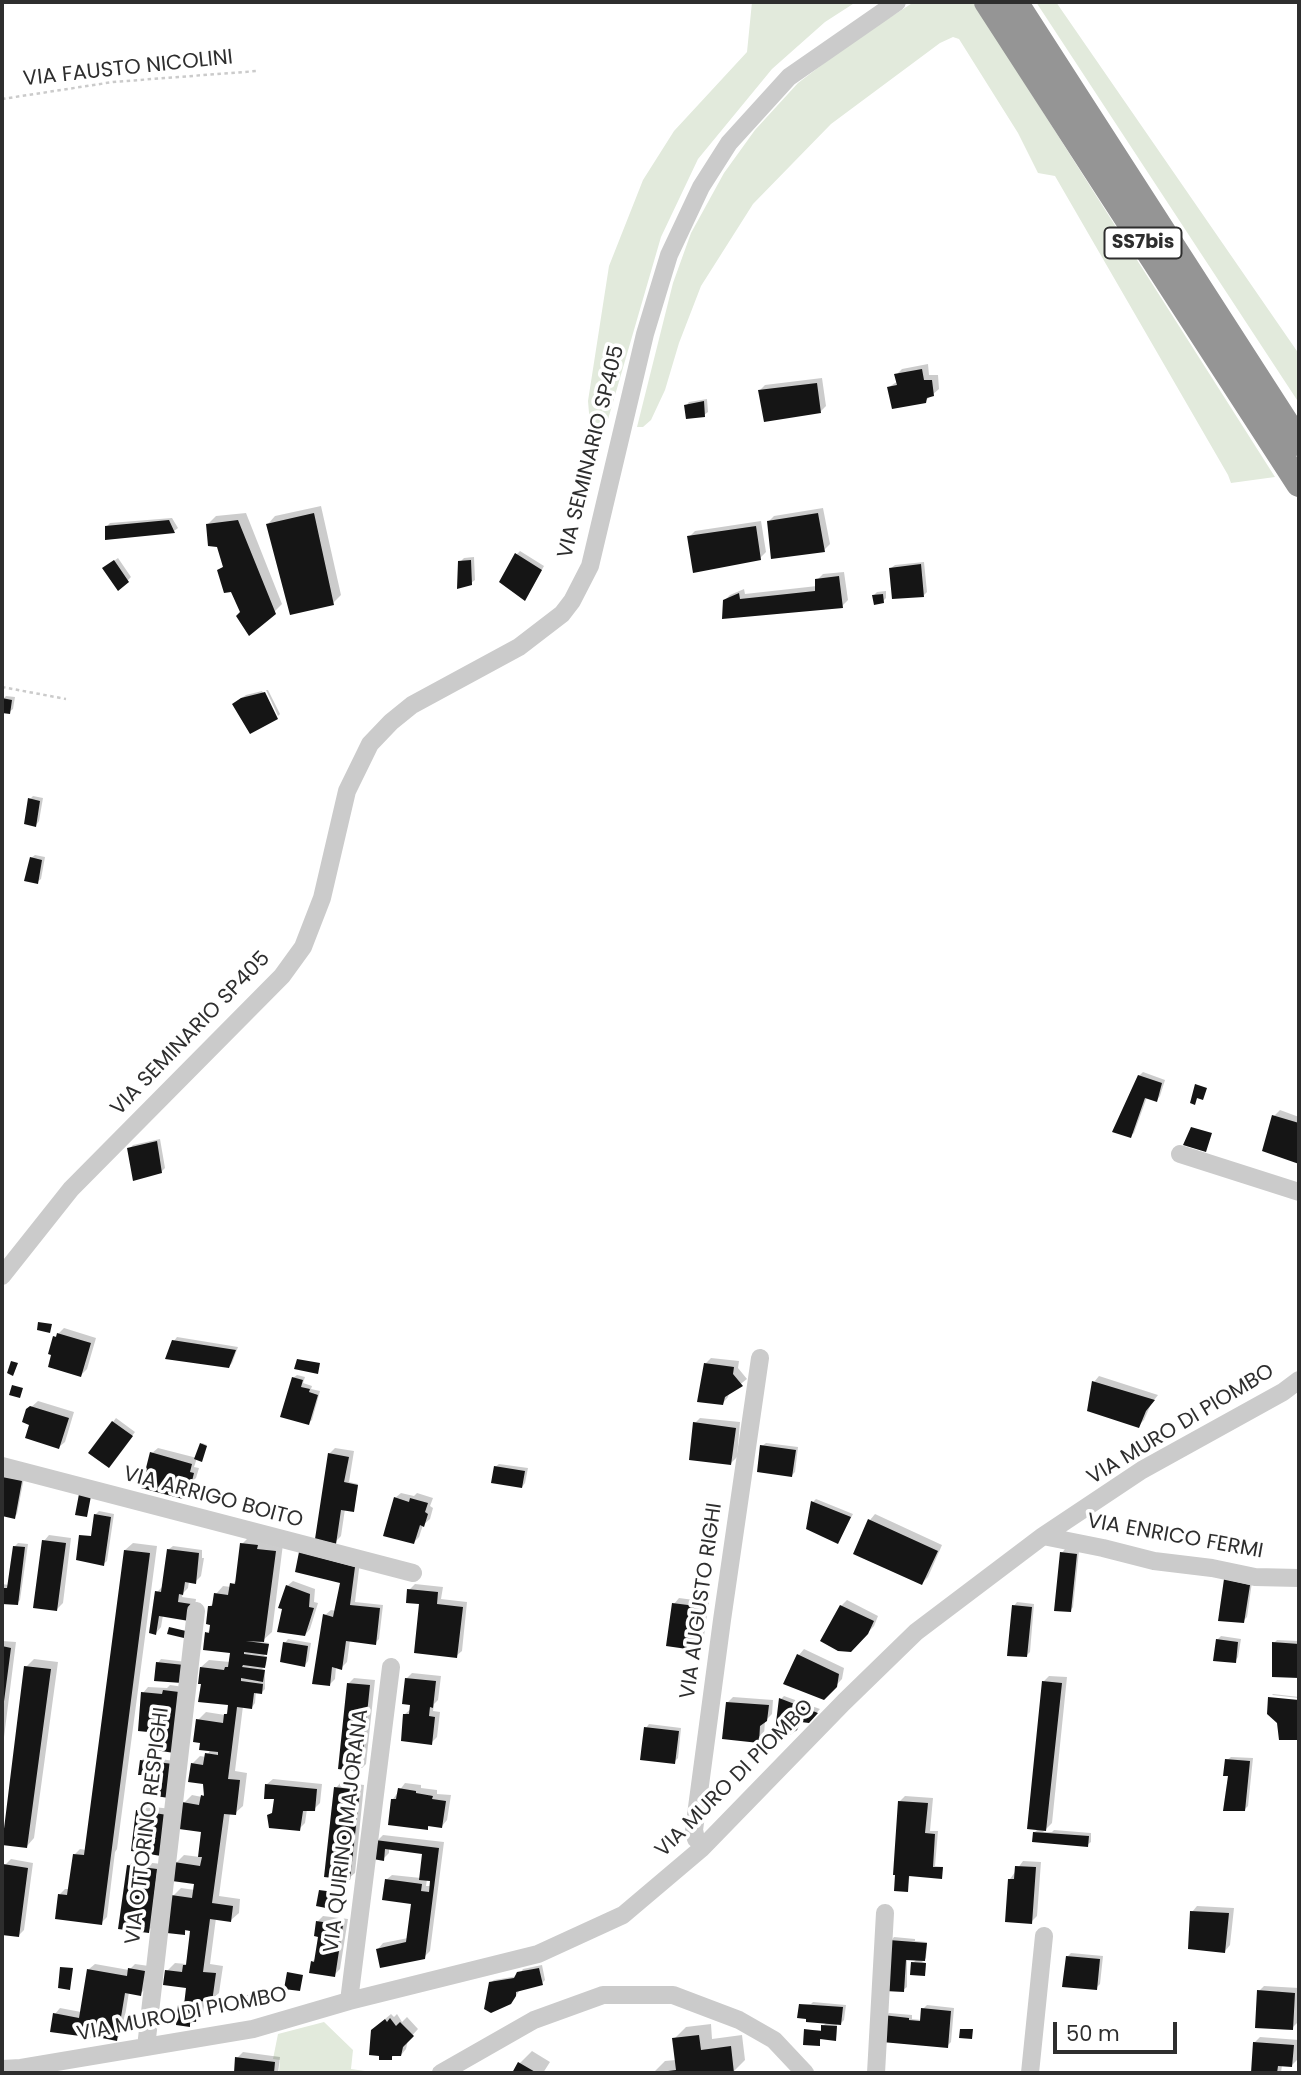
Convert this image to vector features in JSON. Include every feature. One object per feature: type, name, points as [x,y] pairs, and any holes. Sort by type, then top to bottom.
[{"type":"highway","name":"SS7bis","points":[[987,2],[1299,484]]},
{"type":"highway","name":"SS7bis","points":[[1015,2],[1299,443]]},
{"type":"street","name":"VIA SEMINARIO SP405","points":[[2,1276],[71,1189],[282,976],[303,947],[322,898],[347,791],[370,744],[412,705],[519,647],[562,614],[572,601],[590,566],[645,334],[669,254],[701,187],[729,143],[789,77],[897,2]]},
{"type":"street","points":[[1180,1154],[1299,1192]]},
{"type":"street","name":"VIA AUGUSTO RIGHI","points":[[705,1845],[696,1839],[694,1830],[760,1358]]},
{"type":"street","name":"VIA MURO DI PIOMBO","points":[[2,2069],[22,2071],[253,2029],[349,2001],[538,1954],[622,1914],[705,1845],[915,1632],[1043,1536],[1142,1470],[1283,1392],[1299,1380]]},
{"type":"street","name":"VIA ARRIGO BOITO","points":[[2,1466],[412,1573]]},
{"type":"street","name":"VIA ENRICO FERMI","points":[[1043,1536],[1154,1561],[1212,1568],[1255,1577],[1299,1578]]},
{"type":"street","name":"VIA OTTORINO RESPIGHI","points":[[146,2047],[196,1611]]},
{"type":"street","name":"VIA QUIRINO MAJORANA","points":[[349,2001],[391,1667]]},
{"type":"street","points":[[876,2073],[885,1913]]},
{"type":"street","points":[[1031,2073],[1044,1936]]},
{"type":"street","points":[[441,2073],[534,2020],[603,1995],[673,1995],[738,2020],[774,2040],[805,2073]]},
{"type":"path","name":"VIA FAUSTO NICOLINI","points":[[2,99],[113,82],[257,71]]},
{"type":"path","points":[[2,687],[66,699]]},
{"type":"shaded area","points":[[752,2],[856,2],[825,22],[772,69],[698,159],[661,237],[602,440],[590,425],[588,401],[609,266],[643,180],[674,131],[747,52]]},
{"type":"shaded area","points":[[914,2],[973,2],[1275,477],[1231,483],[1055,176],[1038,173],[1018,133],[959,39],[953,37],[940,43],[831,124],[753,204],[701,286],[679,343],[665,390],[651,420],[643,427],[637,427],[673,283],[691,233],[724,173],[755,130],[798,83],[852,42]]},
{"type":"shaded area","points":[[1036,2],[1056,2],[1299,354],[1299,403]]},
{"type":"shaded area","points":[[324,2022],[353,2050],[351,2069],[365,2073],[279,2073],[280,2060],[273,2059],[278,2034]]},
{"type":"building","points":[[922,369],[924,380],[932,380],[934,396],[927,398],[926,403],[892,409],[887,387],[897,385],[894,374]]},
{"type":"building","points":[[817,383],[821,413],[764,422],[758,390]]},
{"type":"building","points":[[704,401],[705,417],[686,419],[684,405]]},
{"type":"building","points":[[314,513],[334,605],[290,615],[266,524]]},
{"type":"building","points":[[818,513],[825,552],[771,559],[767,521]]},
{"type":"building","points":[[169,520],[175,533],[105,540],[105,526]]},
{"type":"building","points":[[238,520],[276,614],[249,636],[236,616],[240,612],[231,592],[224,593],[217,570],[223,567],[217,547],[208,546],[206,524]]},
{"type":"building","points":[[756,526],[761,560],[693,573],[687,536]]},
{"type":"building","points":[[515,553],[542,570],[525,601],[499,582]]},
{"type":"building","points":[[114,560],[129,582],[118,591],[102,568]]},
{"type":"building","points":[[471,560],[472,585],[457,589],[458,561]]},
{"type":"building","points":[[921,564],[924,597],[892,599],[889,568]]},
{"type":"building","points":[[839,576],[843,608],[722,619],[723,600],[739,593],[740,599],[815,591],[815,579]]},
{"type":"building","points":[[883,594],[884,603],[874,605],[872,595]]},
{"type":"building","points":[[265,692],[278,719],[250,734],[232,704],[241,698]]},
{"type":"building","points":[[2,698],[12,700],[10,714],[2,713]]},
{"type":"building","points":[[28,798],[40,801],[36,827],[24,824]]},
{"type":"building","points":[[30,857],[42,860],[38,884],[24,881]]},
{"type":"building","points":[[1138,1075],[1162,1083],[1157,1102],[1145,1098],[1131,1138],[1112,1132]]},
{"type":"building","points":[[1195,1084],[1207,1088],[1203,1100],[1197,1098],[1195,1105],[1190,1103]]},
{"type":"building","points":[[1272,1115],[1299,1123],[1299,1164],[1262,1151]]},
{"type":"building","points":[[1191,1127],[1212,1133],[1206,1152],[1183,1145]]},
{"type":"building","points":[[157,1141],[162,1173],[133,1181],[127,1148]]},
{"type":"building","points":[[38,1322],[52,1324],[50,1333],[37,1330]]},
{"type":"building","points":[[57,1333],[91,1343],[81,1377],[48,1367],[51,1355],[48,1354],[53,1336],[56,1337]]},
{"type":"building","points":[[172,1340],[236,1350],[229,1368],[165,1359]]},
{"type":"building","points":[[297,1359],[320,1363],[318,1374],[294,1369]]},
{"type":"building","points":[[11,1361],[18,1363],[13,1376],[7,1373]]},
{"type":"building","points":[[704,1363],[734,1367],[733,1374],[743,1386],[725,1397],[723,1405],[697,1402]]},
{"type":"building","points":[[292,1377],[303,1380],[301,1387],[318,1395],[309,1425],[280,1417]]},
{"type":"building","points":[[1092,1381],[1155,1400],[1146,1411],[1139,1428],[1087,1411]]},
{"type":"building","points":[[12,1385],[23,1388],[20,1398],[9,1395]]},
{"type":"building","points":[[30,1406],[69,1418],[59,1449],[25,1438],[29,1425],[22,1422],[26,1409]]},
{"type":"building","points":[[112,1421],[133,1436],[109,1468],[88,1453]]},
{"type":"building","points":[[693,1422],[736,1428],[731,1465],[689,1460]]},
{"type":"building","points":[[200,1443],[207,1446],[202,1462],[194,1459]]},
{"type":"building","points":[[760,1445],[796,1450],[792,1477],[757,1472]]},
{"type":"building","points":[[150,1452],[192,1464],[190,1472],[194,1473],[191,1485],[187,1484],[183,1499],[141,1488]]},
{"type":"building","points":[[328,1453],[349,1457],[344,1482],[358,1485],[354,1512],[341,1510],[336,1544],[315,1539]]},
{"type":"building","points":[[494,1466],[525,1471],[522,1488],[491,1483]]},
{"type":"building","points":[[2,1477],[22,1481],[15,1519],[2,1516]]},
{"type":"building","points":[[204,1488],[219,1492],[215,1505],[201,1501]]},
{"type":"building","points":[[79,1494],[91,1496],[87,1517],[75,1515]]},
{"type":"building","points":[[394,1497],[409,1502],[410,1498],[428,1503],[424,1527],[420,1525],[414,1544],[383,1536]]},
{"type":"building","points":[[811,1501],[851,1517],[838,1544],[806,1529]]},
{"type":"building","points":[[94,1514],[111,1517],[104,1566],[76,1560],[79,1535],[91,1536]]},
{"type":"building","points":[[868,1519],[938,1551],[922,1585],[853,1554]]},
{"type":"building","points":[[42,1540],[66,1543],[57,1611],[33,1608]]},
{"type":"building","points":[[240,1543],[258,1545],[257,1549],[276,1551],[264,1642],[246,1641],[269,1644],[267,1655],[244,1652],[267,1657],[265,1668],[242,1667],[265,1670],[263,1682],[241,1678],[241,1681],[263,1684],[262,1694],[254,1693],[252,1709],[237,1707],[228,1779],[240,1780],[236,1815],[224,1814],[212,1903],[233,1906],[231,1922],[210,1919],[203,1972],[216,1973],[212,2002],[199,2001],[196,2022],[190,2021],[190,2027],[176,2025],[178,2005],[184,2005],[186,1988],[163,1985],[165,1970],[182,1972],[183,1965],[186,1965],[190,1931],[185,1930],[185,1935],[167,1933],[171,1895],[192,1898],[194,1884],[172,1881],[174,1862],[200,1866],[202,1857],[198,1857],[201,1832],[179,1829],[182,1802],[199,1805],[201,1795],[204,1796],[203,1784],[188,1782],[191,1763],[203,1765],[205,1753],[218,1755],[218,1752],[199,1750],[200,1743],[193,1742],[196,1719],[223,1723],[228,1705],[198,1702],[201,1684],[198,1684],[200,1667],[224,1670],[228,1667],[230,1653],[203,1650],[205,1632],[209,1633],[210,1625],[206,1624],[208,1606],[212,1606],[214,1593],[228,1595],[230,1583],[235,1584]]},
{"type":"building","points":[[13,1546],[25,1547],[18,1605],[2,1604],[2,1588],[7,1588]]},
{"type":"building","points":[[167,1549],[199,1553],[196,1584],[185,1582],[183,1595],[179,1594],[178,1602],[191,1604],[189,1621],[159,1616],[156,1635],[149,1633],[155,1591],[161,1592]]},
{"type":"building","points":[[124,1550],[150,1553],[102,1925],[55,1919],[58,1894],[67,1895],[73,1854],[84,1855]]},
{"type":"building","points":[[299,1552],[355,1567],[350,1605],[380,1608],[376,1645],[346,1641],[342,1670],[332,1667],[330,1686],[312,1684],[323,1614],[333,1617],[340,1583],[295,1572]]},
{"type":"building","points":[[1060,1552],[1077,1554],[1071,1612],[1054,1611]]},
{"type":"building","points":[[1224,1579],[1250,1585],[1244,1623],[1218,1621]]},
{"type":"building","points":[[286,1585],[310,1594],[309,1607],[314,1608],[305,1636],[277,1632],[282,1609],[278,1608]]},
{"type":"building","points":[[407,1589],[438,1592],[437,1604],[463,1607],[457,1658],[414,1653],[419,1604],[406,1603]]},
{"type":"building","points":[[672,1603],[704,1607],[697,1656],[691,1655],[687,1649],[666,1646]]},
{"type":"building","points":[[840,1605],[874,1621],[868,1634],[851,1652],[838,1651],[820,1641]]},
{"type":"building","points":[[1012,1605],[1032,1607],[1027,1657],[1007,1656]]},
{"type":"building","points":[[169,1627],[186,1631],[184,1638],[167,1634]]},
{"type":"building","points":[[1216,1639],[1238,1642],[1236,1663],[1213,1661]]},
{"type":"building","points":[[283,1642],[308,1646],[305,1667],[280,1662]]},
{"type":"building","points":[[1272,1642],[1299,1644],[1299,1678],[1272,1677]]},
{"type":"building","points":[[2,1646],[11,1648],[3,1709],[2,1709]]},
{"type":"building","points":[[797,1654],[839,1674],[837,1687],[824,1700],[783,1684]]},
{"type":"building","points":[[156,1662],[184,1665],[182,1683],[154,1681]]},
{"type":"building","points":[[24,1666],[51,1669],[27,1848],[2,1845]]},
{"type":"building","points":[[405,1678],[436,1681],[433,1708],[430,1707],[429,1716],[435,1717],[432,1745],[401,1741],[403,1714],[409,1714],[410,1705],[402,1704]]},
{"type":"building","points":[[1042,1681],[1062,1683],[1046,1831],[1027,1829]]},
{"type":"building","points":[[347,1683],[370,1685],[361,1772],[338,1769]]},
{"type":"building","points":[[163,1690],[179,1692],[174,1753],[155,1750],[158,1733],[138,1731],[141,1692],[162,1694]]},
{"type":"building","points":[[1268,1697],[1299,1700],[1299,1740],[1279,1740],[1277,1723],[1267,1714]]},
{"type":"building","points":[[779,1698],[818,1713],[809,1723],[801,1722],[797,1730],[787,1737],[778,1732],[776,1723]]},
{"type":"building","points":[[726,1702],[769,1705],[767,1721],[760,1726],[759,1743],[722,1739]]},
{"type":"building","points":[[644,1727],[679,1731],[675,1764],[640,1760]]},
{"type":"building","points":[[1225,1759],[1250,1761],[1245,1811],[1223,1811],[1228,1776],[1223,1776]]},
{"type":"building","points":[[140,1760],[173,1764],[169,1798],[141,1794],[143,1775],[138,1775]]},
{"type":"building","points":[[265,1784],[317,1789],[315,1811],[303,1811],[300,1831],[269,1828],[267,1815],[272,1813],[274,1799],[264,1799]]},
{"type":"building","points":[[334,1787],[360,1790],[350,1880],[324,1877]]},
{"type":"building","points":[[398,1788],[446,1801],[442,1828],[428,1826],[428,1830],[388,1825],[391,1799],[396,1799]]},
{"type":"building","points":[[898,1801],[928,1803],[925,1833],[935,1834],[933,1867],[943,1867],[942,1879],[909,1876],[908,1892],[894,1891]]},
{"type":"building","points":[[136,1810],[167,1815],[161,1856],[131,1851]]},
{"type":"building","points":[[1033,1832],[1089,1836],[1088,1847],[1032,1842]]},
{"type":"building","points":[[375,1840],[439,1848],[425,1959],[380,1968],[376,1949],[406,1942],[411,1904],[382,1900],[385,1879],[422,1884],[421,1891],[429,1892],[430,1881],[419,1880],[422,1854],[385,1849],[384,1861],[373,1859]]},
{"type":"building","points":[[3,1864],[28,1868],[19,1937],[2,1935]]},
{"type":"building","points":[[127,1865],[157,1869],[149,1933],[118,1929]]},
{"type":"building","points":[[1015,1866],[1036,1867],[1032,1924],[1005,1922],[1008,1879],[1014,1879]]},
{"type":"building","points":[[319,1890],[334,1892],[331,1909],[316,1906]]},
{"type":"building","points":[[1190,1911],[1229,1913],[1225,1953],[1188,1949]]},
{"type":"building","points":[[316,1921],[343,1925],[335,1977],[309,1973],[311,1961],[314,1962],[318,1937],[314,1936]]},
{"type":"building","points":[[889,1940],[927,1943],[925,1961],[906,1960],[904,1992],[885,1991]]},
{"type":"building","points":[[1066,1956],[1100,1959],[1097,1990],[1062,1987]]},
{"type":"building","points":[[911,1962],[926,1963],[925,1976],[910,1975]]},
{"type":"building","points":[[60,1967],[73,1968],[70,1990],[58,1988]]},
{"type":"building","points":[[128,1968],[145,1971],[141,1996],[125,1993],[117,2041],[96,2035],[95,2038],[50,2032],[53,2013],[79,2018],[87,1969],[127,1976]]},
{"type":"building","points":[[539,1968],[543,1985],[516,1992],[511,2004],[491,2013],[484,2009],[489,1982],[514,1978],[517,1972]]},
{"type":"building","points":[[287,1972],[303,1975],[300,1991],[284,1989]]},
{"type":"building","points":[[1257,1990],[1295,1993],[1293,2030],[1255,2028]]},
{"type":"building","points":[[266,1991],[269,2002],[238,2011],[235,1999]]},
{"type":"building","points":[[799,2004],[843,2007],[841,2025],[806,2022],[806,2019],[797,2018]]},
{"type":"building","points":[[921,2008],[951,2011],[948,2048],[882,2042],[883,2015],[920,2021]]},
{"type":"building","points":[[390,2018],[396,2026],[400,2022],[414,2036],[403,2047],[401,2056],[392,2056],[392,2060],[379,2060],[379,2056],[369,2055],[371,2030]]},
{"type":"building","points":[[821,2025],[837,2026],[836,2041],[820,2039],[820,2046],[803,2045],[804,2029],[821,2031]]},
{"type":"building","points":[[960,2029],[973,2029],[972,2039],[959,2038]]},
{"type":"building","points":[[699,2035],[701,2050],[731,2046],[734,2073],[660,2073],[676,2070],[672,2038]]},
{"type":"building","points":[[1253,2042],[1294,2045],[1292,2067],[1278,2066],[1277,2073],[1251,2073]]},
{"type":"building","points":[[235,2057],[275,2062],[274,2073],[234,2073]]},
{"type":"building","points":[[518,2062],[537,2073],[512,2073]]}]
